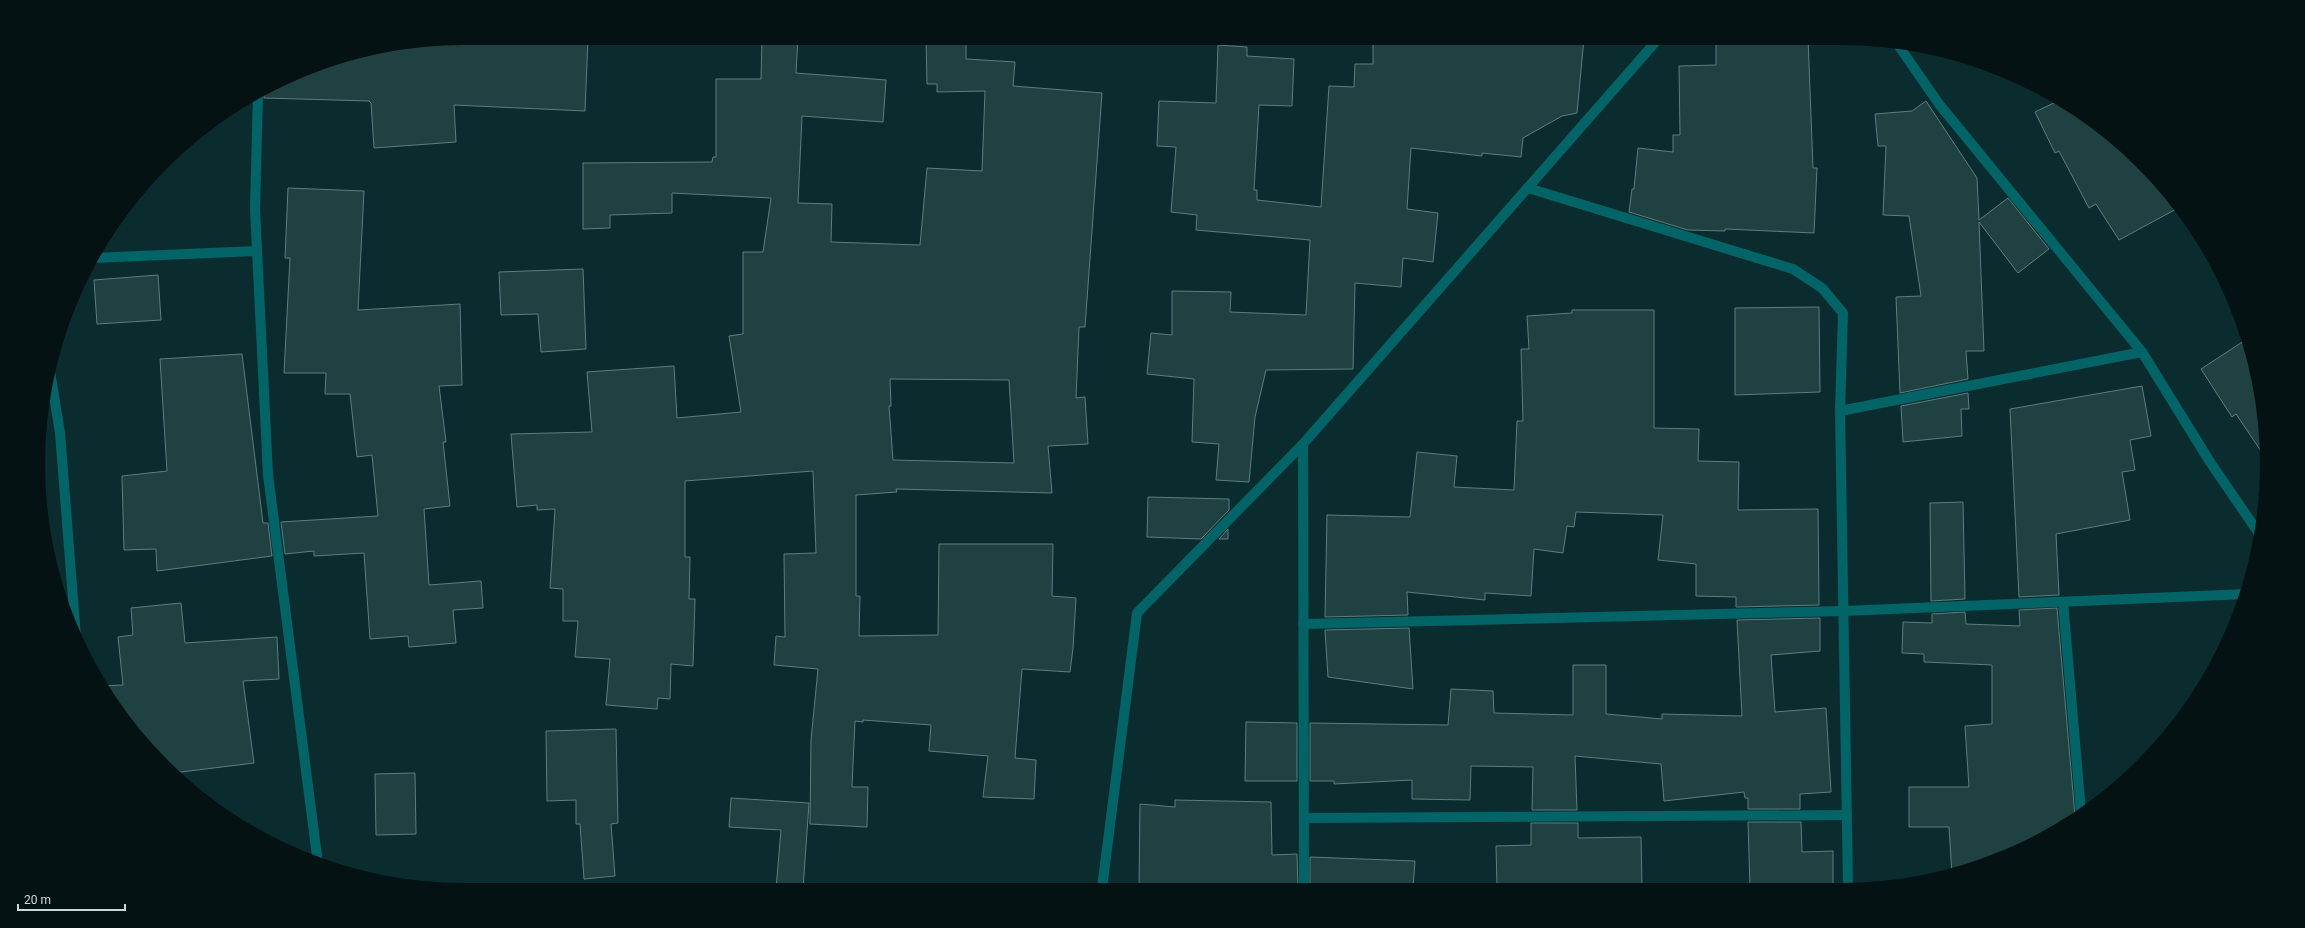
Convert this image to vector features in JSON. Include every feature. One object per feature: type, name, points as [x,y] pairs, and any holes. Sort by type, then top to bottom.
[{"type":"street","points":[[1103,883],[1137,613],[1303,444],[1653,45]]},
{"type":"street","points":[[1901,50],[1939,104],[2142,352],[2210,462],[2255,527]]},
{"type":"street","points":[[258,99],[255,209],[268,475],[317,856]]},
{"type":"street","points":[[1528,188],[1793,269],[1822,288],[1843,313],[1840,411],[1848,883]]},
{"type":"street","points":[[99,258],[257,250]]},
{"type":"street","points":[[1840,411],[2142,352]]},
{"type":"street","points":[[52,386],[60,433],[74,618]]},
{"type":"street","points":[[1303,444],[1304,883]]},
{"type":"street","points":[[1303,624],[1844,610],[2239,596]]},
{"type":"street","points":[[2063,602],[2081,807]]},
{"type":"street","points":[[1304,818],[1847,815]]},
{"type":"building","points":[[588,45],[585,111],[454,105],[456,142],[374,148],[371,103],[369,101],[264,98],[264,96],[279,88],[329,67],[382,53],[437,46]]},
{"type":"building","points":[[762,45],[798,45],[796,73],[886,80],[883,122],[802,116],[798,203],[832,204],[831,242],[920,245],[927,168],[982,171],[985,91],[937,92],[937,84],[927,84],[926,45],[966,45],[966,59],[1015,62],[1013,86],[1102,93],[1085,327],[1079,327],[1076,398],[1085,397],[1088,444],[1048,446],[1052,493],[896,489],[897,492],[856,495],[856,596],[860,596],[859,636],[938,635],[939,544],[1053,544],[1052,596],[1076,598],[1073,648],[1070,672],[1022,669],[1015,758],[1036,760],[1034,799],[983,797],[988,756],[929,751],[931,725],[863,720],[863,722],[855,721],[852,787],[868,787],[867,827],[810,824],[811,740],[818,669],[774,665],[776,636],[785,637],[784,554],[816,553],[813,471],[685,481],[685,557],[690,557],[689,599],[695,599],[693,666],[671,664],[670,699],[658,698],[657,709],[606,705],[610,659],[575,657],[578,621],[563,621],[563,589],[550,588],[555,509],[537,510],[537,505],[517,507],[511,434],[592,432],[587,372],[674,366],[677,418],[741,412],[729,336],[743,334],[743,252],[763,252],[771,198],[672,193],[672,213],[610,215],[610,228],[583,229],[583,163],[712,162],[713,157],[716,157],[716,79],[761,79]],"holes":[[[890,379],[1009,380],[1014,463],[893,460],[889,406],[891,406]]]},
{"type":"building","points":[[1218,45],[1247,47],[1247,56],[1294,59],[1292,106],[1259,105],[1254,190],[1257,190],[1257,200],[1321,207],[1329,86],[1354,87],[1355,64],[1373,64],[1373,45],[1583,45],[1577,113],[1562,116],[1523,138],[1521,157],[1482,153],[1482,156],[1411,148],[1407,209],[1438,213],[1433,262],[1403,258],[1401,287],[1355,283],[1353,369],[1266,370],[1255,417],[1249,482],[1216,480],[1219,444],[1192,442],[1194,379],[1147,374],[1151,333],[1172,335],[1172,291],[1231,292],[1230,312],[1306,315],[1310,240],[1196,230],[1197,215],[1171,212],[1176,147],[1157,146],[1159,101],[1216,103]]},
{"type":"building","points":[[1716,45],[1808,45],[1813,168],[1817,168],[1814,233],[1725,229],[1725,231],[1688,230],[1629,212],[1632,189],[1634,189],[1638,148],[1673,152],[1673,135],[1680,135],[1679,66],[1716,65]]},
{"type":"building","points":[[1926,101],[1977,178],[1979,220],[2008,198],[2049,249],[2018,273],[1979,222],[1984,351],[1966,351],[1968,379],[1900,393],[1896,297],[1921,296],[1909,216],[1883,215],[1886,146],[1878,146],[1875,114],[1912,111]]},
{"type":"building","points":[[2053,103],[2074,116],[2117,149],[2156,188],[2174,210],[2119,240],[2096,204],[2089,208],[2059,151],[2055,153],[2035,112]]},
{"type":"building","points":[[288,188],[364,191],[358,310],[460,304],[462,385],[439,386],[446,442],[443,442],[450,506],[424,509],[429,585],[481,581],[483,608],[453,610],[456,643],[409,647],[408,636],[370,639],[364,553],[314,556],[314,551],[285,554],[281,522],[378,516],[372,455],[357,457],[350,394],[325,394],[326,373],[284,373],[290,258],[285,258]]},
{"type":"building","points":[[583,269],[586,349],[541,352],[538,314],[501,315],[499,272]]},
{"type":"building","points":[[158,275],[161,320],[97,324],[94,280]]},
{"type":"building","points":[[1819,307],[1820,392],[1735,395],[1735,308]]},
{"type":"building","points":[[1572,310],[1654,310],[1654,428],[1699,429],[1698,461],[1739,462],[1738,510],[1818,509],[1819,605],[1736,607],[1736,597],[1696,596],[1696,564],[1658,560],[1663,515],[1576,512],[1574,527],[1567,526],[1563,553],[1534,549],[1531,596],[1485,593],[1485,600],[1407,592],[1408,615],[1325,617],[1327,515],[1410,517],[1417,452],[1457,456],[1454,487],[1514,490],[1517,421],[1523,421],[1521,349],[1529,349],[1527,316],[1572,313]]},
{"type":"building","points":[[2242,342],[2252,382],[2259,449],[2236,414],[2232,417],[2201,369]]},
{"type":"building","points":[[242,354],[263,523],[268,523],[272,556],[157,571],[156,549],[124,550],[122,476],[167,471],[160,359]]},
{"type":"building","points":[[2142,386],[2151,436],[2130,440],[2135,470],[2122,472],[2130,520],[2056,534],[2059,595],[2019,597],[2010,409]]},
{"type":"building","points":[[1968,393],[1969,409],[1961,409],[1962,436],[1903,442],[1901,406]]},
{"type":"building","points":[[1148,497],[1229,499],[1229,510],[1201,539],[1147,537]]},
{"type":"building","points":[[1963,502],[1965,599],[1931,601],[1930,503]]},
{"type":"building","points":[[1228,529],[1228,539],[1219,539]]},
{"type":"building","points":[[181,603],[185,643],[277,637],[279,679],[243,681],[254,763],[181,772],[149,740],[132,719],[109,686],[123,685],[118,637],[133,635],[131,608]]},
{"type":"building","points":[[2057,608],[2075,812],[2026,840],[1976,861],[1952,868],[1949,827],[1909,827],[1909,787],[1969,787],[1965,726],[1992,724],[1992,665],[1924,662],[1924,654],[1902,653],[1903,622],[1932,623],[1932,614],[1965,612],[1966,624],[2020,626],[2019,610]]},
{"type":"building","points":[[1820,618],[1820,651],[1771,655],[1775,712],[1826,708],[1831,792],[1800,794],[1800,809],[1748,809],[1748,798],[1745,798],[1744,792],[1664,801],[1661,764],[1575,756],[1577,810],[1532,810],[1533,767],[1471,766],[1470,800],[1412,799],[1412,780],[1334,784],[1334,781],[1310,781],[1310,723],[1448,725],[1451,689],[1493,691],[1494,713],[1573,715],[1573,665],[1606,665],[1606,714],[1662,719],[1662,714],[1742,716],[1737,620]]},
{"type":"building","points":[[1409,628],[1413,689],[1328,677],[1325,630]]},
{"type":"building","points":[[1246,722],[1297,723],[1297,781],[1245,781]]},
{"type":"building","points":[[616,729],[618,823],[611,824],[615,876],[584,879],[580,824],[576,824],[576,800],[547,801],[546,731]]},
{"type":"building","points":[[415,773],[416,834],[376,835],[375,774]]},
{"type":"building","points":[[731,798],[809,803],[803,883],[777,883],[781,830],[729,827]]},
{"type":"building","points":[[1175,800],[1271,802],[1272,855],[1297,854],[1298,883],[1139,883],[1140,804],[1175,807]]},
{"type":"building","points":[[1748,822],[1801,822],[1802,852],[1833,851],[1833,883],[1750,883]]},
{"type":"building","points":[[1531,823],[1578,823],[1578,838],[1641,837],[1642,883],[1497,883],[1496,846],[1531,845]]},
{"type":"building","points":[[1310,857],[1415,861],[1413,883],[1310,883]]}]
